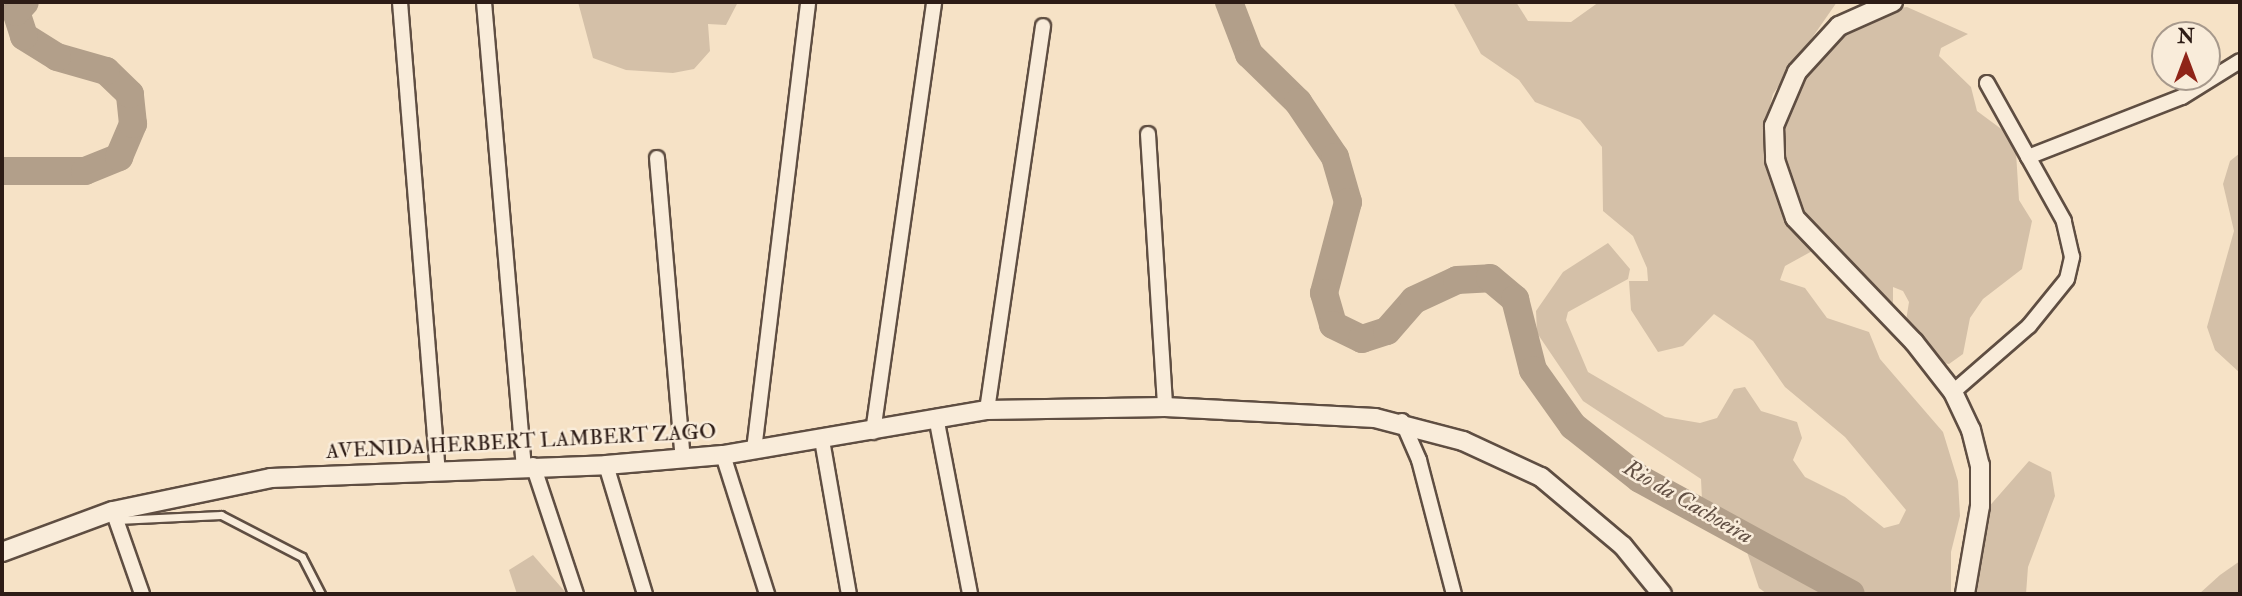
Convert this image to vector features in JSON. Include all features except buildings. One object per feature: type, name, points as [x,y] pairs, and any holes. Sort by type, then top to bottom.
[{"type":"street","points":[[400,2],[438,470]]},
{"type":"street","points":[[484,2],[529,465],[576,594]]},
{"type":"street","points":[[754,450],[808,2]]},
{"type":"street","points":[[873,432],[934,2]]},
{"type":"street","points":[[1893,2],[1839,26],[1797,72],[1774,126],[1775,160],[1802,227],[1954,391],[1980,466],[1965,594]]},
{"type":"street","points":[[987,410],[1043,26]]},
{"type":"street","points":[[2028,157],[2182,97],[2240,61]]},
{"type":"street","points":[[1954,391],[2029,326],[2070,270],[2064,221],[1987,83]]},
{"type":"street","points":[[1149,134],[1165,407]]},
{"type":"street","points":[[657,159],[683,459]]},
{"type":"street","name":"AVENIDA HERBERT LAMBERT ZAGO","points":[[2,552],[115,516],[271,478],[529,465],[606,465],[683,459],[873,432],[936,417],[987,410],[1165,407],[1402,421],[1541,477],[1623,547],[1662,594]]},
{"type":"street","points":[[936,417],[970,594]]},
{"type":"street","points":[[1402,421],[1419,460],[1454,594]]},
{"type":"street","points":[[822,440],[849,594]]},
{"type":"street","points":[[723,455],[767,594]]},
{"type":"street","points":[[606,465],[645,594]]},
{"type":"street","points":[[115,516],[142,594]]},
{"type":"lane","points":[[115,516],[221,515],[302,557],[321,594]]},
{"type":"shaded area","points":[[578,2],[738,2],[726,25],[708,24],[710,51],[694,69],[673,73],[626,70],[593,58]]},
{"type":"shaded area","points":[[1453,2],[1516,2],[1528,21],[1571,22],[1599,2],[1837,2],[1773,94],[1764,129],[1769,178],[1776,118],[1829,39],[1884,10],[1907,7],[1968,34],[1941,48],[1939,56],[1971,87],[1977,111],[2004,131],[2016,152],[2019,200],[2032,221],[2022,269],[1983,299],[1970,318],[1963,354],[1949,364],[1932,361],[1904,333],[1909,302],[1903,291],[1893,287],[1893,307],[1887,311],[1829,271],[1814,250],[1785,266],[1780,280],[1805,288],[1827,318],[1869,332],[1880,359],[1943,432],[1958,481],[1960,516],[1951,552],[1951,594],[1767,594],[1759,588],[1746,549],[1702,500],[1701,479],[1583,401],[1537,333],[1536,311],[1563,272],[1608,243],[1630,269],[1628,279],[1568,312],[1566,320],[1588,372],[1665,417],[1700,423],[1717,418],[1734,389],[1745,387],[1761,411],[1797,422],[1802,438],[1793,460],[1805,477],[1845,497],[1884,528],[1899,524],[1906,510],[1845,437],[1785,387],[1753,341],[1714,314],[1683,346],[1658,352],[1631,310],[1629,281],[1648,281],[1647,268],[1633,236],[1603,211],[1602,147],[1580,120],[1535,102],[1519,80],[1481,54]]},
{"type":"shaded area","points":[[2240,153],[2240,373],[2215,350],[2207,327],[2234,231],[2223,184],[2230,161]]},
{"type":"shaded area","points":[[2029,461],[2051,472],[2055,496],[2028,567],[2026,594],[1967,594],[1986,510]]},
{"type":"shaded area","points":[[533,555],[567,594],[517,594],[509,570]]},
{"type":"shaded area","points":[[2240,561],[2240,594],[2199,594],[2220,575]]},
{"type":"waterway","name":"Rio da Cachoeira","points":[[2,171],[85,171],[119,157],[133,124],[130,94],[106,71],[57,57],[24,36],[16,12],[25,2]]},
{"type":"waterway","name":"Rio da Cachoeira","points":[[1229,2],[1249,54],[1298,102],[1335,157],[1348,202],[1324,293],[1333,325],[1362,339],[1387,331],[1414,300],[1457,280],[1490,278],[1515,299],[1533,370],[1573,426],[1640,479],[1851,594]]}]
